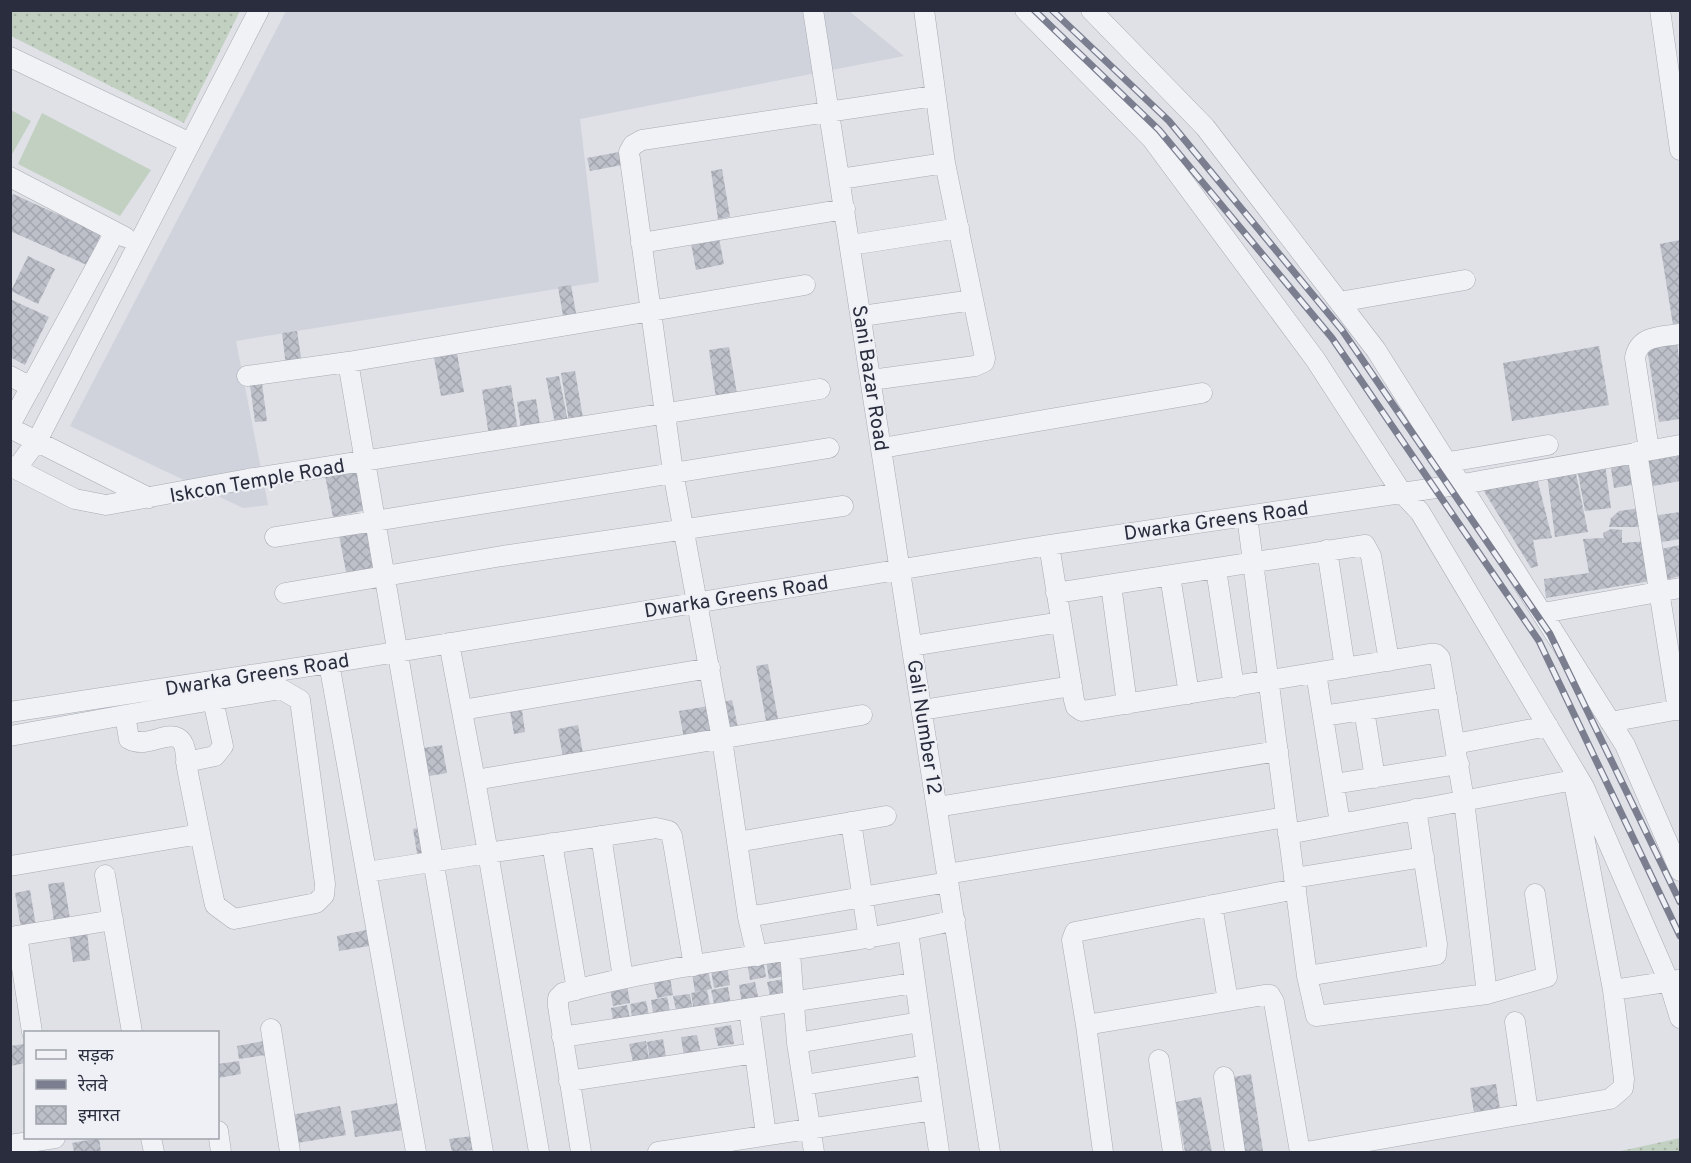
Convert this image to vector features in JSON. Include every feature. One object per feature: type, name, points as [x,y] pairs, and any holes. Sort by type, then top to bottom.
[{"type":"street","points":[[13,467],[37,441],[259,10]]},
{"type":"street","name":"Sani Bazar Road","points":[[813,10],[912,646]]},
{"type":"street","points":[[872,380],[984,362],[984,351],[945,163],[924,10]]},
{"type":"street","points":[[1025,10],[1152,139],[1316,359],[1402,493],[1420,512],[1548,726],[1576,779],[1675,981],[1680,1018]]},
{"type":"street","points":[[1090,10],[1205,127],[1376,350],[1463,484],[1625,745],[1680,871]]},
{"type":"street","points":[[1660,10],[1680,150]]},
{"type":"street","points":[[10,57],[190,143]]},
{"type":"street","points":[[757,956],[748,916],[710,668],[673,472],[628,152],[633,145],[642,140],[934,96]]},
{"type":"street","points":[[840,179],[945,163]]},
{"type":"street","points":[[10,177],[138,244]]},
{"type":"street","points":[[640,243],[845,209]]},
{"type":"street","points":[[851,245],[959,228]]},
{"type":"street","points":[[10,426],[115,232]]},
{"type":"street","points":[[1339,302],[1465,280]]},
{"type":"street","points":[[247,376],[348,362],[650,309],[805,285]]},
{"type":"street","points":[[861,316],[973,300]]},
{"type":"street","points":[[1610,722],[1679,709],[1659,592],[1635,358],[1637,349],[1646,339],[1680,334]]},
{"type":"street","points":[[348,362],[397,652],[436,862],[483,1152]]},
{"type":"street","points":[[10,376],[31,387]]},
{"type":"street","name":"Iskcon Temple Road","points":[[13,467],[75,499],[90,504],[106,505],[248,479],[820,389]]},
{"type":"street","points":[[882,448],[1202,393]]},
{"type":"street","name":"Iskcon Temple Road","points":[[10,426],[149,498]]},
{"type":"street","points":[[1449,462],[1548,445]]},
{"type":"street","name":"Dwarka Greens Road","points":[[10,712],[329,663],[1049,545],[1463,484],[1680,445]]},
{"type":"street","points":[[275,537],[829,448]]},
{"type":"street","points":[[285,593],[843,506]]},
{"type":"street","points":[[1247,516],[1307,976],[1316,1016],[1487,994],[1547,977],[1535,894]]},
{"type":"street","points":[[1056,593],[1216,569],[1359,544],[1370,550],[1389,661]]},
{"type":"street","points":[[1049,545],[1072,686],[1076,706],[1082,711],[1436,654],[1440,658],[1459,764],[1487,994]]},
{"type":"street","points":[[1327,550],[1345,668]]},
{"type":"street","points":[[1216,569],[1234,687]]},
{"type":"street","points":[[1170,576],[1190,694]]},
{"type":"street","points":[[1111,585],[1127,704]]},
{"type":"street","points":[[1543,613],[1680,588]]},
{"type":"street","points":[[912,646],[1061,622]]},
{"type":"street","points":[[449,643],[488,853],[539,1152]]},
{"type":"street","name":"Gali Number 12","points":[[912,646],[990,1152]]},
{"type":"street","points":[[329,663],[416,1152]]},
{"type":"street","points":[[462,710],[710,668]]},
{"type":"street","points":[[1316,673],[1340,823]]},
{"type":"street","points":[[922,710],[1072,686]]},
{"type":"street","points":[[171,687],[175,707]]},
{"type":"street","points":[[10,736],[125,715],[281,689],[300,699],[325,884],[324,895],[316,903],[234,919],[215,905],[183,744],[178,738],[171,737],[141,744],[129,739],[125,715]]},
{"type":"street","points":[[1323,716],[1447,697]]},
{"type":"street","points":[[186,762],[215,756],[223,746],[213,700]]},
{"type":"street","points":[[1364,710],[1375,778]]},
{"type":"street","points":[[475,780],[862,715]]},
{"type":"street","points":[[1455,744],[1548,726]]},
{"type":"street","points":[[937,807],[1278,751]]},
{"type":"street","points":[[1334,784],[1459,764]]},
{"type":"street","points":[[748,916],[863,897],[948,878],[1287,825],[1340,823],[1576,779]]},
{"type":"street","points":[[1307,1152],[1375,1146],[1528,1112],[1610,1099],[1623,1088],[1613,990],[1576,779]]},
{"type":"street","points":[[1307,976],[1436,955],[1437,944],[1416,809]]},
{"type":"street","points":[[737,842],[886,816]]},
{"type":"street","points":[[851,822],[869,939]]},
{"type":"street","points":[[367,872],[656,828],[669,831],[672,836],[694,966]]},
{"type":"street","points":[[10,866],[200,834]]},
{"type":"street","points":[[601,836],[623,978]]},
{"type":"street","points":[[552,843],[577,990]]},
{"type":"street","points":[[1103,1152],[1072,940],[1075,932],[1212,905],[1295,884],[1424,857]]},
{"type":"street","points":[[105,875],[132,1031]]},
{"type":"street","points":[[1212,905],[1228,1001]]},
{"type":"street","points":[[32,1031],[14,937],[113,920]]},
{"type":"street","points":[[581,1152],[562,1037],[558,998],[563,993],[623,978],[869,939],[955,920]]},
{"type":"street","points":[[908,931],[939,1152]]},
{"type":"street","points":[[790,952],[797,1043],[814,1152]]},
{"type":"street","points":[[1613,990],[1675,981]]},
{"type":"street","points":[[562,1037],[914,983]]},
{"type":"street","points":[[1086,1025],[1264,995],[1273,999],[1300,1152]]},
{"type":"street","points":[[749,1009],[766,1135]]},
{"type":"street","points":[[797,1043],[920,1022]]},
{"type":"street","points":[[1515,1022],[1528,1112]]},
{"type":"street","points":[[271,1029],[290,1152]]},
{"type":"street","points":[[569,1082],[755,1053]]},
{"type":"street","points":[[1159,1060],[1173,1152]]},
{"type":"street","points":[[804,1085],[927,1065]]},
{"type":"street","points":[[1224,1077],[1235,1152]]},
{"type":"street","points":[[658,1152],[933,1110]]},
{"type":"street","points":[[10,1145],[51,1141]]},
{"type":"shaded area","points":[[286,11],[849,11],[904,56],[580,119],[599,282],[236,341],[268,505],[243,508],[70,426]]},
{"type":"green space","points":[[10,11],[240,11],[184,123],[11,36]]},
{"type":"green space","points":[[11,110],[31,121],[11,156]]},
{"type":"green space","points":[[42,113],[151,170],[120,216],[18,164]]},
{"type":"green space","points":[[1680,1138],[1680,1152],[1616,1152]]},
{"type":"building","points":[[619,152],[622,165],[590,171],[587,158]]},
{"type":"building","points":[[722,169],[730,217],[718,219],[711,171]]},
{"type":"building","points":[[13,194],[101,234],[87,265],[10,231],[10,200]]},
{"type":"building","points":[[718,233],[724,264],[696,270],[690,238]]},
{"type":"building","points":[[1680,240],[1680,323],[1673,325],[1660,244]]},
{"type":"building","points":[[28,256],[55,269],[38,304],[11,291]]},
{"type":"building","points":[[571,285],[577,319],[564,321],[558,287]]},
{"type":"building","points":[[10,299],[49,317],[25,365],[10,357]]},
{"type":"building","points":[[297,331],[302,364],[286,366],[282,333]]},
{"type":"building","points":[[1677,341],[1680,368],[1680,419],[1659,422],[1647,348]]},
{"type":"building","points":[[1599,346],[1609,405],[1512,421],[1503,363]]},
{"type":"building","points":[[729,347],[737,394],[716,398],[709,350]]},
{"type":"building","points":[[456,348],[464,392],[441,396],[433,352]]},
{"type":"building","points":[[575,371],[583,418],[569,421],[561,373]]},
{"type":"building","points":[[261,376],[267,421],[255,422],[249,378]]},
{"type":"building","points":[[559,376],[568,422],[555,424],[546,378]]},
{"type":"building","points":[[511,385],[518,431],[489,436],[482,390]]},
{"type":"building","points":[[536,399],[540,425],[521,428],[517,402]]},
{"type":"building","points":[[1680,449],[1680,481],[1648,487],[1643,456]]},
{"type":"building","points":[[1632,458],[1637,484],[1614,488],[1610,462]]},
{"type":"building","points":[[1605,464],[1611,508],[1585,511],[1577,468]]},
{"type":"building","points":[[359,468],[367,510],[333,517],[325,475]]},
{"type":"building","points":[[1575,469],[1588,532],[1555,537],[1547,475]]},
{"type":"building","points":[[1537,478],[1552,538],[1533,540],[1538,566],[1531,568],[1482,488]]},
{"type":"building","points":[[1641,508],[1645,527],[1609,527],[1611,518],[1619,511]]},
{"type":"building","points":[[1680,512],[1680,539],[1656,543],[1652,516]]},
{"type":"building","points":[[368,525],[376,571],[347,577],[338,530]]},
{"type":"building","points":[[1611,529],[1622,530],[1622,543],[1647,541],[1651,581],[1546,598],[1544,579],[1589,573],[1583,539],[1604,538],[1603,533]]},
{"type":"building","points":[[1680,545],[1680,576],[1661,581],[1661,549]]},
{"type":"building","points":[[768,664],[778,719],[766,721],[756,666]]},
{"type":"building","points":[[732,700],[738,727],[725,730],[719,703]]},
{"type":"building","points":[[521,703],[525,732],[514,734],[509,705]]},
{"type":"building","points":[[709,706],[715,739],[685,744],[679,711]]},
{"type":"building","points":[[578,725],[583,754],[563,758],[558,729]]},
{"type":"building","points":[[442,745],[447,773],[423,777],[418,749]]},
{"type":"building","points":[[426,826],[432,857],[418,859],[413,829]]},
{"type":"building","points":[[64,882],[71,925],[55,927],[48,884]]},
{"type":"building","points":[[30,890],[37,932],[22,934],[15,893]]},
{"type":"building","points":[[87,930],[90,960],[73,962],[69,933]]},
{"type":"building","points":[[366,930],[369,946],[339,951],[337,936]]},
{"type":"building","points":[[783,958],[786,976],[769,979],[766,961]]},
{"type":"building","points":[[763,959],[766,977],[750,980],[747,962]]},
{"type":"building","points":[[727,967],[730,985],[714,988],[711,970]]},
{"type":"building","points":[[708,971],[712,989],[695,992],[692,973]]},
{"type":"building","points":[[670,977],[673,995],[657,998],[653,980]]},
{"type":"building","points":[[784,979],[787,997],[771,1000],[767,982]]},
{"type":"building","points":[[755,982],[759,1001],[742,1004],[739,985]]},
{"type":"building","points":[[627,985],[630,1003],[613,1006],[610,988]]},
{"type":"building","points":[[728,987],[731,1005],[715,1008],[711,990]]},
{"type":"building","points":[[707,990],[711,1009],[694,1012],[691,993]]},
{"type":"building","points":[[690,994],[693,1012],[677,1015],[673,996]]},
{"type":"building","points":[[667,997],[671,1016],[654,1019],[651,1000]]},
{"type":"building","points":[[646,1001],[650,1020],[633,1023],[630,1004]]},
{"type":"building","points":[[627,1005],[631,1023],[614,1026],[611,1008]]},
{"type":"building","points":[[731,1025],[734,1044],[718,1046],[714,1028]]},
{"type":"building","points":[[697,1035],[701,1053],[684,1056],[681,1037]]},
{"type":"building","points":[[663,1039],[666,1057],[650,1060],[647,1042]]},
{"type":"building","points":[[264,1041],[266,1055],[239,1059],[237,1046]]},
{"type":"building","points":[[646,1041],[649,1059],[633,1062],[629,1044]]},
{"type":"building","points":[[24,1044],[24,1063],[10,1066],[10,1046]]},
{"type":"building","points":[[239,1061],[241,1074],[219,1078],[219,1064]]},
{"type":"building","points":[[1251,1074],[1263,1151],[1239,1152],[1228,1078]]},
{"type":"building","points":[[1496,1084],[1500,1109],[1474,1113],[1470,1088]]},
{"type":"building","points":[[1201,1097],[1212,1152],[1185,1152],[1176,1102]]},
{"type":"building","points":[[398,1103],[403,1130],[355,1137],[351,1111]]},
{"type":"building","points":[[340,1106],[346,1135],[291,1144],[286,1116]]},
{"type":"building","points":[[472,1136],[474,1150],[452,1152],[449,1139]]},
{"type":"building","points":[[99,1139],[101,1152],[74,1152],[72,1143]]},
{"type":"railway","points":[[1034,10],[1159,130],[1332,338],[1539,641],[1680,936]]},
{"type":"railway","points":[[1052,10],[1169,121],[1342,330],[1550,634],[1680,902]]}]
